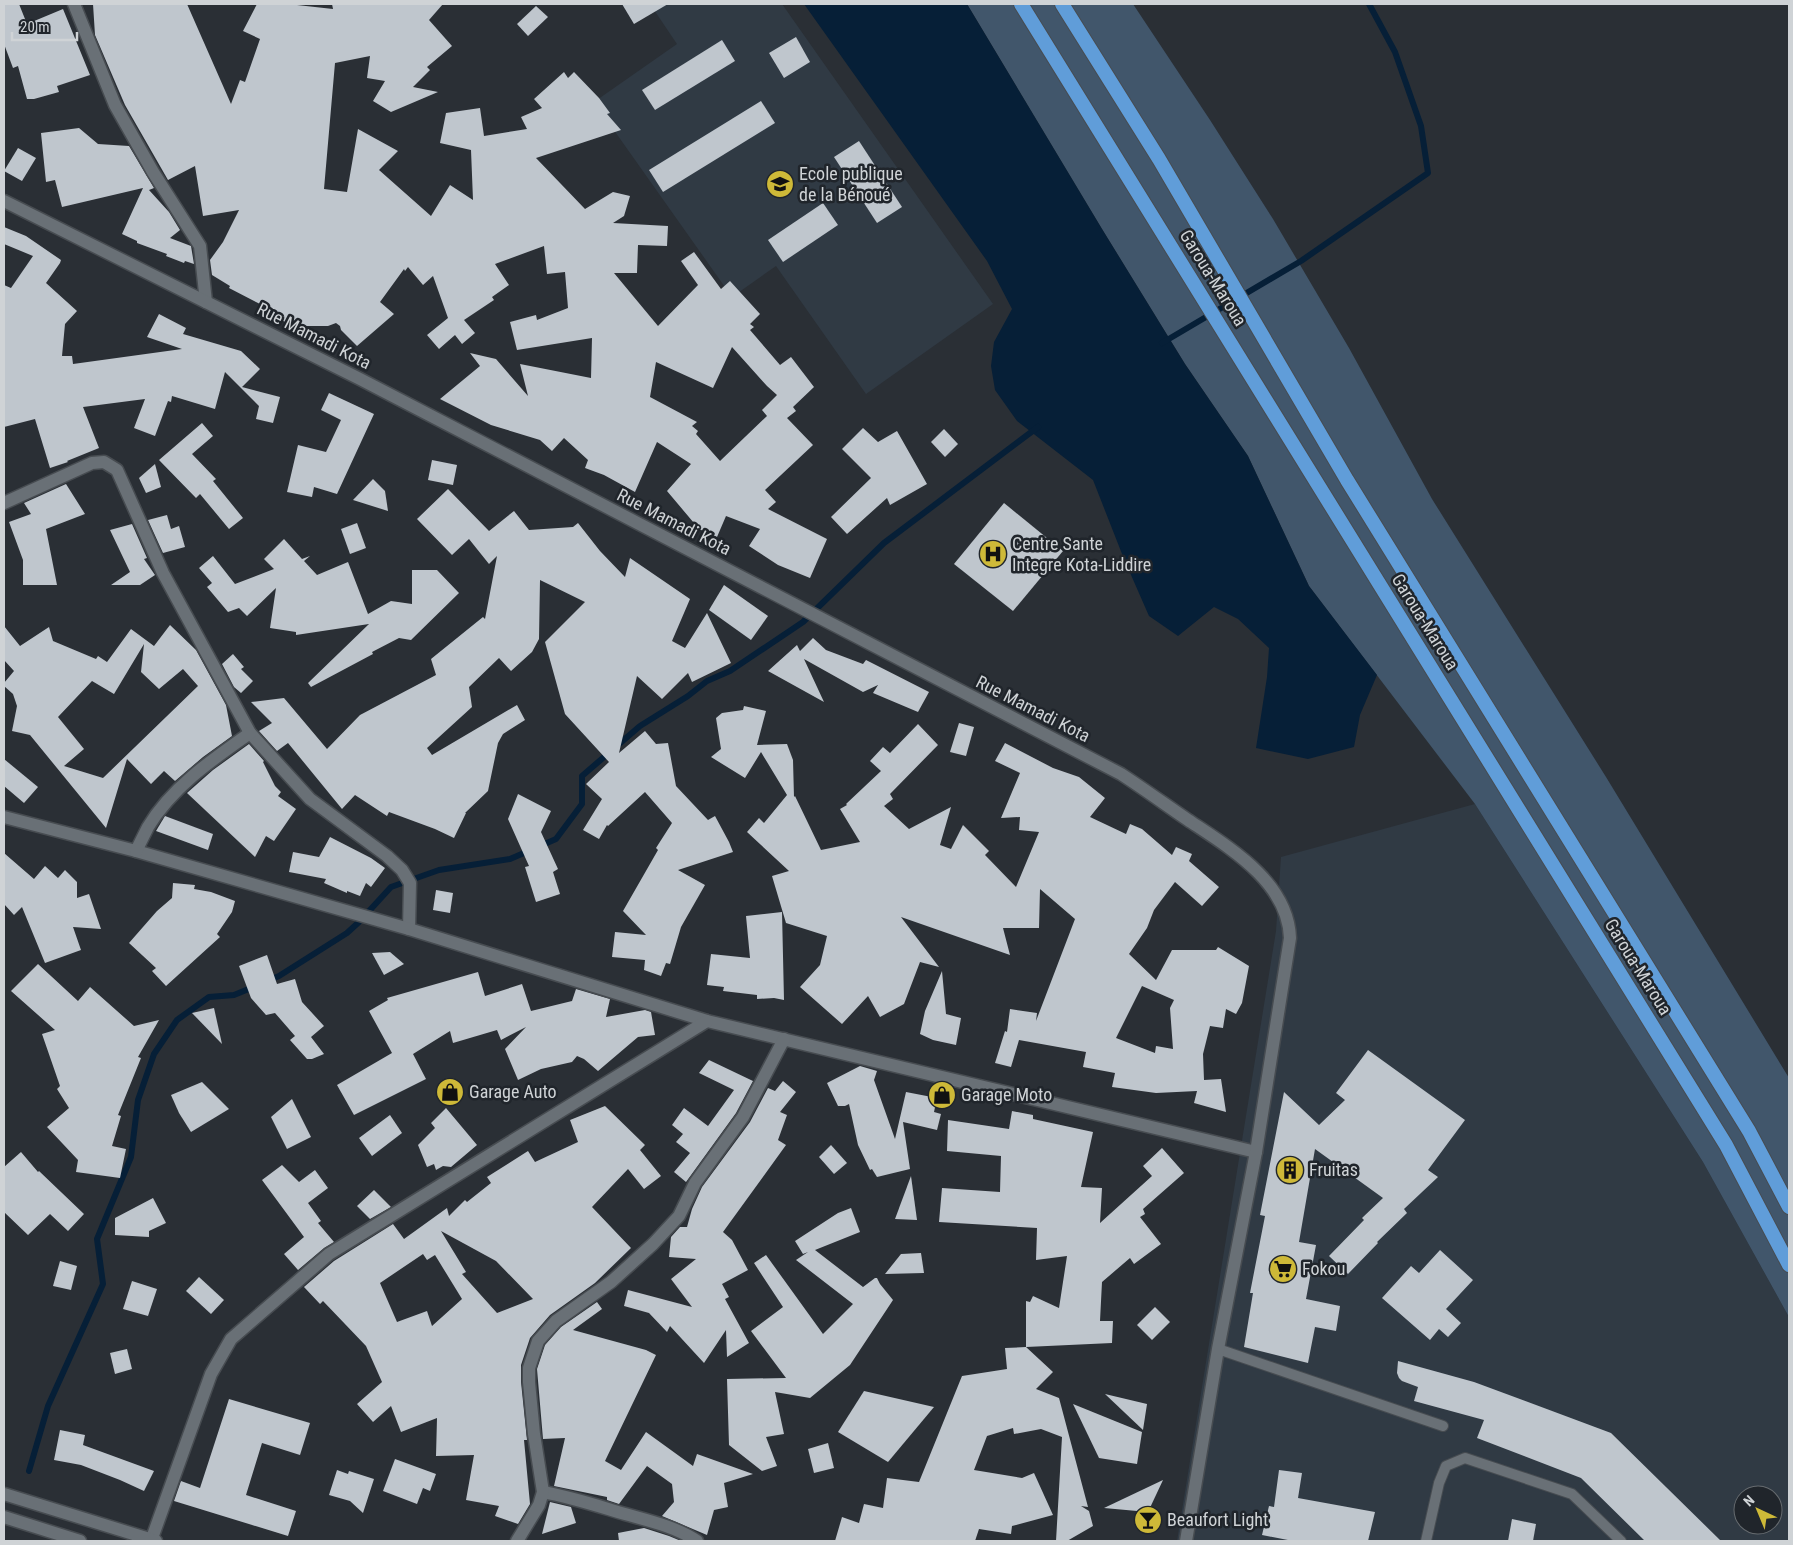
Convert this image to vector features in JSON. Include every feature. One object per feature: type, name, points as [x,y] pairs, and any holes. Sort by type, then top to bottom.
[{"type":"highway","name":"Garoua-Maroua","points":[[1021,4],[1726,1145],[1789,1265]]},
{"type":"highway","name":"Garoua-Maroua","points":[[1062,4],[1159,159],[1347,480],[1750,1131],[1789,1207]]},
{"type":"street","points":[[74,4],[115,105],[153,172],[200,246],[206,302]]},
{"type":"street","name":"Rue Mamadi Kota","points":[[4,201],[369,384],[1122,774],[1232,850],[1262,877],[1279,900],[1290,924],[1290,938],[1256,1152]]},
{"type":"street","points":[[4,503],[92,463],[104,462],[118,470],[163,572],[250,733],[310,799],[387,856],[402,870],[410,883],[409,929]]},
{"type":"street","points":[[136,851],[149,826],[170,798],[204,766],[250,733]]},
{"type":"street","points":[[4,817],[136,851],[409,929],[706,1021],[1256,1152],[1218,1349],[1186,1541]]},
{"type":"street","points":[[4,1494],[153,1541],[211,1374],[231,1339],[329,1254],[706,1021]]},
{"type":"street","points":[[517,1541],[539,1505],[543,1492],[534,1434],[529,1382],[529,1368],[538,1341],[556,1320],[608,1285],[653,1244],[679,1216],[696,1183],[743,1118],[784,1039]]},
{"type":"street","points":[[543,1492],[566,1496],[666,1526],[697,1541]]},
{"type":"street","points":[[4,1517],[80,1541]]},
{"type":"lane","points":[[1218,1349],[1443,1426]]},
{"type":"lane","points":[[1426,1541],[1439,1483],[1446,1466],[1464,1458],[1572,1494],[1622,1541]]},
{"type":"shaded area","name":"Ecole publique de la Bénoué","points":[[650,4],[782,4],[993,304],[866,394],[776,266],[732,297],[594,102],[677,44]]},
{"type":"shaded area","points":[[804,4],[967,4],[1185,364],[1248,456],[1309,586],[1377,675],[1360,715],[1354,747],[1308,759],[1256,748],[1267,677],[1269,648],[1238,619],[1214,607],[1178,636],[1149,616],[1093,480],[1017,421],[995,390],[991,366],[994,342],[1012,309],[987,261]]},
{"type":"shaded area","points":[[967,4],[1133,4],[1273,219],[1349,348],[1432,499],[1606,777],[1789,1078],[1789,1317],[1703,1162],[1475,804],[1309,586],[1248,456],[1185,364]]},
{"type":"shaded area","points":[[1475,804],[1703,1162],[1789,1317],[1789,1541],[1177,1541],[1276,931],[1281,857]]},
{"type":"building","points":[[4,4],[19,4],[27,24],[63,9],[90,75],[57,86],[59,92],[27,99],[18,66],[13,68],[4,44]]},
{"type":"building","points":[[93,4],[187,4],[231,104],[240,80],[245,82],[260,39],[243,31],[257,4],[288,4],[333,9],[332,4],[443,4],[429,20],[452,46],[427,67],[430,70],[413,87],[438,92],[391,112],[373,101],[385,81],[367,78],[370,56],[335,63],[324,189],[347,192],[358,129],[398,151],[379,170],[431,216],[450,185],[473,200],[471,150],[440,143],[446,113],[480,108],[484,136],[527,129],[521,117],[542,108],[534,99],[564,72],[568,78],[574,72],[599,98],[610,113],[607,114],[621,130],[536,158],[585,209],[613,192],[630,196],[624,216],[613,223],[668,226],[667,246],[638,245],[637,273],[614,273],[658,326],[698,285],[681,261],[694,252],[721,289],[730,281],[760,314],[750,324],[754,327],[750,330],[780,365],[791,357],[814,387],[793,407],[796,411],[787,418],[813,445],[765,490],[776,502],[768,509],[827,539],[810,578],[778,565],[749,546],[760,529],[726,516],[717,537],[699,529],[667,491],[691,464],[657,442],[635,492],[604,475],[585,468],[588,460],[564,438],[552,451],[540,440],[491,425],[440,399],[480,366],[470,353],[496,359],[528,396],[520,364],[591,378],[592,338],[517,350],[510,322],[536,315],[537,320],[568,308],[565,272],[547,274],[544,246],[495,264],[509,285],[492,297],[494,300],[464,320],[475,333],[462,344],[455,335],[439,349],[427,335],[448,318],[433,276],[423,285],[408,267],[405,271],[404,269],[380,302],[394,314],[357,346],[336,323],[328,326],[293,326],[258,308],[260,304],[229,288],[230,286],[212,275],[210,260],[223,242],[239,210],[203,216],[195,166],[168,180],[125,105],[95,35]],"holes":[[[732,347],[777,395],[762,410],[767,416],[720,461],[696,434],[698,431],[692,426],[697,422],[650,397],[656,362],[713,388]]]},
{"type":"building","points":[[622,4],[668,4],[634,24]]},
{"type":"building","points":[[536,6],[548,17],[528,36],[517,24]]},
{"type":"building","points":[[796,37],[810,62],[784,78],[769,53]]},
{"type":"building","points":[[722,40],[735,61],[655,110],[642,90]]},
{"type":"building","points":[[761,101],[775,123],[663,192],[649,170]]},
{"type":"building","points":[[79,128],[98,144],[129,146],[154,188],[149,190],[169,212],[180,230],[170,238],[191,246],[194,264],[185,261],[184,263],[166,256],[167,254],[137,243],[137,241],[122,234],[143,188],[62,207],[55,180],[46,182],[41,133]]},
{"type":"building","points":[[859,141],[902,207],[877,223],[834,157]]},
{"type":"building","points":[[18,148],[36,158],[22,181],[4,171]]},
{"type":"building","points":[[823,203],[838,225],[783,262],[768,240]]},
{"type":"building","points":[[4,227],[26,236],[61,260],[46,283],[77,311],[65,324],[62,356],[72,356],[73,364],[182,349],[147,337],[159,314],[186,328],[183,334],[241,351],[260,369],[242,387],[280,397],[273,423],[256,419],[259,406],[225,372],[215,409],[172,396],[171,402],[168,401],[155,436],[134,428],[145,399],[83,407],[99,448],[50,468],[35,419],[4,427],[4,285],[11,288],[33,256],[4,244]]},
{"type":"building","points":[[329,393],[374,414],[337,494],[314,487],[312,497],[287,492],[298,445],[326,452],[341,420],[321,410]]},
{"type":"building","points":[[202,423],[213,436],[192,454],[216,479],[213,481],[243,518],[229,529],[200,494],[196,498],[159,460]]},
{"type":"building","points":[[863,428],[878,442],[897,431],[927,484],[890,505],[887,498],[847,534],[831,517],[871,478],[842,449]]},
{"type":"building","points":[[944,429],[958,444],[945,457],[931,442]]},
{"type":"building","points":[[432,460],[457,465],[453,485],[428,480]]},
{"type":"building","points":[[155,464],[161,487],[146,493],[139,478]]},
{"type":"building","points":[[373,479],[385,491],[388,511],[353,500]]},
{"type":"building","points":[[66,484],[85,514],[46,529],[57,585],[23,585],[23,560],[9,522],[31,514],[24,503]]},
{"type":"building","points":[[448,489],[489,531],[514,511],[529,530],[573,527],[578,523],[600,551],[625,577],[630,558],[690,599],[672,641],[685,648],[707,613],[731,663],[692,682],[688,673],[662,699],[637,676],[619,753],[645,731],[656,744],[668,743],[676,786],[708,820],[715,816],[733,852],[678,870],[705,885],[681,927],[670,964],[666,963],[661,976],[644,970],[645,960],[612,957],[615,932],[646,935],[623,911],[658,850],[656,848],[672,823],[645,792],[607,825],[599,839],[583,830],[602,799],[586,784],[609,762],[565,714],[545,642],[585,602],[540,580],[539,639],[532,652],[511,671],[499,658],[469,687],[472,707],[427,748],[432,755],[517,705],[525,720],[503,734],[498,743],[488,791],[465,813],[454,838],[389,812],[387,816],[355,795],[342,809],[288,743],[277,751],[259,731],[272,723],[251,702],[284,698],[327,749],[360,715],[436,675],[431,659],[483,617],[485,619],[497,556],[489,564],[469,539],[452,555],[417,519]]},
{"type":"building","name":"Centre Sante Integre Kota-Liddire","points":[[1004,503],[1063,551],[1013,611],[954,564]]},
{"type":"building","points":[[167,515],[171,529],[179,526],[185,547],[163,553],[148,520]]},
{"type":"building","points":[[357,523],[366,548],[350,554],[341,529]]},
{"type":"building","points":[[132,524],[147,558],[144,559],[155,575],[140,585],[111,585],[130,572],[110,530]]},
{"type":"building","points":[[284,539],[302,559],[310,556],[304,561],[317,575],[348,562],[368,614],[391,601],[412,604],[412,570],[437,570],[459,593],[411,640],[399,638],[311,687],[308,683],[369,624],[296,635],[296,632],[270,628],[276,588],[247,616],[239,608],[228,612],[207,587],[212,583],[199,568],[213,556],[235,584],[274,569],[264,559]]},
{"type":"building","points":[[724,585],[768,616],[751,640],[709,610]]},
{"type":"building","points":[[170,625],[196,650],[226,705],[232,736],[175,781],[164,771],[151,784],[127,759],[106,828],[30,735],[12,731],[17,706],[13,694],[4,686],[4,683],[14,671],[4,660],[4,626],[20,646],[49,627],[53,641],[96,659],[98,656],[107,662],[131,629],[154,646]],"holes":[[[144,644],[141,672],[159,689],[183,669],[198,686],[103,778],[64,766],[84,749],[58,717],[92,681],[114,694]]]},
{"type":"building","points":[[813,638],[826,650],[863,664],[866,660],[929,692],[918,712],[873,693],[878,685],[863,692],[804,659],[824,702],[768,671],[797,645],[800,651]]},
{"type":"building","points":[[233,654],[244,667],[241,669],[253,681],[241,693],[234,687],[222,664]]},
{"type":"building","points":[[744,706],[766,711],[757,745],[787,744],[793,760],[794,797],[821,850],[860,842],[840,809],[847,805],[881,771],[870,761],[883,747],[890,753],[918,724],[938,745],[890,794],[893,799],[884,806],[909,829],[951,807],[940,845],[951,849],[963,825],[989,851],[985,855],[1016,887],[1039,832],[1019,830],[1020,817],[1001,818],[1020,773],[995,761],[1005,743],[1053,768],[1079,777],[1105,798],[1090,817],[1126,834],[1130,824],[1142,829],[1172,855],[1176,847],[1192,854],[1189,861],[1219,887],[1202,906],[1175,882],[1154,910],[1147,928],[1129,954],[1156,980],[1172,950],[1216,950],[1218,947],[1249,966],[1242,1003],[1236,1014],[1226,1009],[1223,1028],[1210,1026],[1203,1054],[1204,1080],[1221,1079],[1226,1112],[1194,1103],[1197,1091],[1156,1093],[1112,1087],[1115,1073],[1083,1067],[1086,1052],[1019,1040],[1011,1067],[995,1063],[1005,1031],[1007,1032],[1010,1009],[1037,1013],[1036,1021],[1075,919],[1040,889],[1039,928],[1003,928],[1010,955],[901,917],[939,967],[920,962],[904,1004],[880,1017],[868,996],[842,1024],[800,987],[820,965],[827,936],[786,923],[772,876],[789,871],[747,832],[759,818],[764,823],[787,795],[761,752],[745,778],[711,757],[721,749],[716,718],[722,713],[743,710]],"holes":[[[1142,986],[1174,1000],[1170,1008],[1173,1049],[1156,1046],[1155,1053],[1116,1038]]]},
{"type":"building","points":[[959,723],[974,727],[966,756],[950,752]]},
{"type":"building","points":[[249,744],[264,761],[275,786],[281,792],[278,796],[296,809],[274,841],[266,836],[255,857],[187,793],[213,770]]},
{"type":"building","points":[[4,759],[38,787],[24,803],[4,786]]},
{"type":"building","points":[[518,794],[551,811],[541,832],[558,869],[553,872],[560,894],[536,902],[525,867],[529,866],[508,819]]},
{"type":"building","points":[[165,816],[213,834],[208,850],[156,831]]},
{"type":"building","points":[[330,837],[371,858],[385,868],[371,887],[366,883],[360,896],[347,891],[347,893],[324,883],[326,879],[289,872],[293,852],[319,857]]},
{"type":"building","points":[[4,853],[34,879],[45,866],[58,878],[65,870],[77,882],[77,898],[89,894],[101,929],[73,927],[81,950],[45,963],[22,907],[14,915],[4,904]]},
{"type":"building","points":[[173,883],[195,885],[194,889],[211,892],[235,901],[232,912],[217,934],[220,937],[166,986],[152,971],[156,968],[129,943],[157,911],[172,898]]},
{"type":"building","points":[[436,890],[453,893],[450,913],[433,910]]},
{"type":"building","points":[[782,912],[784,1000],[774,998],[757,999],[757,995],[723,991],[724,987],[707,985],[711,954],[750,958],[746,916]]},
{"type":"building","points":[[390,952],[404,964],[384,975],[372,953]]},
{"type":"building","points":[[267,955],[277,984],[295,979],[302,1002],[324,1026],[311,1037],[324,1054],[307,1059],[290,1040],[295,1036],[275,1013],[266,1015],[251,998],[239,966]]},
{"type":"building","points":[[38,964],[78,1001],[90,987],[134,1026],[159,1020],[138,1057],[141,1058],[118,1115],[121,1116],[112,1146],[126,1149],[120,1178],[76,1172],[78,1160],[47,1127],[69,1108],[57,1089],[60,1086],[42,1034],[55,1030],[11,991]]},
{"type":"building","points":[[942,971],[946,1014],[961,1018],[956,1045],[933,1040],[920,1034],[925,1011]]},
{"type":"building","points":[[478,972],[485,996],[522,984],[531,1011],[572,1001],[576,989],[610,999],[606,1017],[645,1010],[651,1012],[655,1035],[638,1037],[598,1071],[584,1059],[577,1056],[572,1062],[541,1069],[518,1080],[505,1049],[526,1027],[501,1040],[497,1030],[453,1043],[450,1031],[413,1054],[426,1079],[354,1115],[337,1085],[392,1053],[369,1011],[388,1000],[387,998]]},
{"type":"building","points":[[214,1008],[222,1044],[192,1013]]},
{"type":"building","points":[[1368,1050],[1465,1120],[1428,1170],[1438,1177],[1404,1209],[1407,1213],[1348,1274],[1329,1256],[1364,1220],[1362,1218],[1383,1198],[1315,1149],[1299,1242],[1316,1245],[1306,1299],[1340,1306],[1336,1331],[1315,1327],[1308,1363],[1244,1347],[1253,1293],[1250,1293],[1265,1216],[1260,1215],[1284,1092],[1319,1125],[1345,1100],[1336,1093]]},
{"type":"building","points":[[709,1060],[753,1081],[736,1113],[686,1182],[674,1172],[690,1153],[676,1142],[683,1134],[672,1125],[684,1108],[708,1126],[734,1090],[699,1073]]},
{"type":"building","points":[[860,1066],[877,1071],[874,1080],[895,1139],[906,1092],[937,1098],[934,1112],[941,1114],[937,1130],[903,1122],[910,1169],[877,1177],[872,1169],[870,1170],[858,1145],[849,1104],[838,1106],[827,1083]]},
{"type":"building","points":[[783,1081],[796,1092],[780,1112],[787,1115],[778,1140],[786,1145],[723,1232],[732,1240],[748,1270],[722,1284],[729,1297],[725,1299],[749,1343],[727,1357],[726,1330],[704,1363],[670,1326],[667,1332],[649,1313],[624,1306],[628,1290],[692,1307],[671,1279],[696,1259],[669,1257],[671,1237],[680,1227],[687,1227],[692,1209],[702,1187],[750,1122],[768,1088],[775,1091]]},
{"type":"building","points":[[202,1082],[229,1109],[191,1132],[179,1113],[171,1095]]},
{"type":"building","points":[[292,1099],[311,1137],[287,1149],[271,1117]]},
{"type":"building","points":[[605,1106],[645,1145],[640,1150],[661,1176],[644,1189],[628,1169],[592,1207],[631,1248],[595,1283],[550,1315],[530,1338],[521,1365],[521,1382],[527,1440],[524,1440],[530,1504],[518,1524],[495,1516],[499,1506],[466,1500],[474,1455],[436,1456],[437,1418],[401,1432],[391,1406],[373,1422],[357,1404],[382,1382],[366,1346],[323,1301],[320,1304],[304,1287],[334,1261],[393,1224],[404,1239],[447,1208],[449,1216],[465,1200],[467,1202],[491,1183],[487,1177],[528,1151],[535,1162],[578,1142],[570,1120]],"holes":[[[441,1231],[496,1261],[533,1299],[497,1313],[462,1274],[466,1272]],[[423,1254],[427,1260],[435,1255],[462,1299],[432,1326],[427,1311],[397,1322],[380,1283]]]},
{"type":"building","points":[[446,1108],[477,1145],[451,1167],[443,1166],[436,1170],[434,1164],[427,1167],[418,1145],[435,1128],[431,1123]]},
{"type":"building","points":[[1012,1111],[1033,1115],[1033,1119],[1093,1132],[1081,1187],[1102,1188],[1100,1223],[1152,1176],[1143,1166],[1162,1148],[1184,1173],[1143,1209],[1145,1214],[1140,1217],[1161,1244],[1134,1264],[1130,1258],[1102,1282],[1100,1321],[1113,1321],[1112,1343],[1026,1347],[1026,1301],[1030,1302],[1033,1296],[1059,1308],[1067,1256],[1036,1260],[1037,1228],[939,1222],[942,1188],[1000,1192],[1001,1156],[947,1151],[948,1120],[1009,1129]]},
{"type":"building","points":[[390,1115],[402,1133],[372,1156],[359,1138]]},
{"type":"building","points":[[831,1145],[847,1163],[834,1174],[819,1157]]},
{"type":"building","points":[[21,1152],[38,1172],[84,1214],[68,1231],[50,1214],[28,1235],[4,1212],[4,1167]]},
{"type":"building","points":[[282,1165],[299,1182],[315,1170],[328,1188],[308,1203],[321,1221],[318,1223],[334,1242],[298,1270],[284,1254],[304,1237],[262,1180]]},
{"type":"building","points":[[911,1176],[917,1220],[895,1219]]},
{"type":"building","points":[[374,1190],[391,1207],[370,1219],[357,1206]]},
{"type":"building","points":[[153,1198],[166,1223],[149,1231],[149,1237],[115,1235],[115,1218]]},
{"type":"building","points":[[851,1208],[860,1232],[815,1250],[863,1287],[877,1278],[893,1300],[850,1365],[810,1398],[775,1392],[784,1434],[766,1437],[777,1466],[762,1471],[729,1445],[727,1379],[786,1378],[751,1331],[783,1307],[754,1263],[766,1255],[823,1334],[853,1304],[796,1260],[808,1252],[803,1254],[795,1241],[838,1213]]},
{"type":"building","points":[[1440,1250],[1473,1280],[1446,1309],[1461,1323],[1448,1337],[1439,1329],[1430,1340],[1382,1298],[1411,1266],[1419,1273]]},
{"type":"building","points":[[921,1253],[924,1273],[885,1274],[901,1254]]},
{"type":"building","points":[[60,1261],[77,1266],[71,1290],[53,1286]]},
{"type":"building","points":[[199,1277],[224,1300],[211,1314],[186,1291]]},
{"type":"building","points":[[132,1281],[157,1289],[148,1316],[123,1309]]},
{"type":"building","points":[[597,1302],[602,1309],[573,1330],[646,1350],[656,1355],[605,1461],[621,1470],[646,1432],[693,1466],[697,1454],[753,1474],[724,1483],[728,1507],[714,1510],[707,1535],[662,1516],[674,1502],[672,1484],[647,1466],[619,1504],[607,1500],[607,1497],[554,1486],[565,1438],[543,1439],[537,1369],[545,1345],[561,1327]]},
{"type":"building","points":[[1155,1307],[1170,1322],[1152,1340],[1137,1325]]},
{"type":"building","points":[[1026,1347],[1053,1372],[1036,1389],[1059,1398],[1088,1507],[1081,1506],[1089,1511],[1093,1526],[1067,1541],[1056,1541],[1062,1437],[1041,1429],[1014,1434],[1013,1428],[987,1436],[974,1470],[1022,1478],[1034,1473],[1053,1515],[1012,1526],[1011,1534],[979,1529],[975,1541],[835,1541],[842,1517],[859,1523],[864,1504],[883,1508],[887,1478],[919,1482],[962,1376],[1007,1369],[1005,1348]]},
{"type":"building","points":[[127,1349],[132,1369],[115,1374],[110,1353]]},
{"type":"building","points":[[1398,1361],[1474,1382],[1611,1433],[1721,1541],[1645,1541],[1581,1478],[1477,1438],[1484,1420],[1414,1401],[1418,1387],[1399,1378],[1397,1373]]},
{"type":"building","points":[[864,1391],[934,1407],[888,1462],[838,1432]]},
{"type":"building","points":[[1105,1394],[1147,1404],[1143,1430]]},
{"type":"building","points":[[229,1399],[310,1423],[300,1455],[262,1443],[246,1495],[296,1511],[288,1536],[174,1501],[181,1481],[200,1488]]},
{"type":"building","points":[[1073,1404],[1142,1432],[1137,1464],[1099,1458]]},
{"type":"building","points":[[60,1430],[85,1435],[83,1445],[154,1471],[144,1491],[81,1465],[54,1460]]},
{"type":"building","points":[[828,1443],[834,1468],[814,1473],[808,1449]]},
{"type":"building","points":[[395,1459],[436,1474],[430,1491],[423,1488],[417,1504],[383,1491]]},
{"type":"building","points":[[337,1470],[348,1474],[349,1471],[374,1479],[363,1513],[350,1501],[329,1495]]},
{"type":"building","points":[[1279,1470],[1302,1473],[1298,1498],[1375,1512],[1368,1541],[1293,1541],[1262,1535],[1269,1506],[1274,1507]]},
{"type":"building","points":[[1163,1480],[1148,1512],[1104,1508]]},
{"type":"building","points":[[550,1502],[571,1507],[576,1523],[542,1534]]},
{"type":"building","points":[[1512,1519],[1536,1524],[1533,1541],[1508,1541]]},
{"type":"building","points":[[644,1528],[681,1541],[619,1541],[618,1533]]},
{"type":"waterway","points":[[1162,343],[1301,261],[1428,173],[1421,126],[1395,52],[1369,4]]},
{"type":"waterway","points":[[540,846],[556,839],[582,804],[582,776],[640,726],[688,696],[707,681],[730,671],[803,622],[884,543],[1038,427]]},
{"type":"waterway","points":[[267,981],[279,976],[347,933],[391,887],[439,870],[510,859],[531,850]]},
{"type":"waterway","points":[[29,1471],[48,1406],[103,1284],[97,1239],[131,1157],[138,1100],[154,1054],[177,1020],[209,997],[234,995],[256,986]]},
{"type":"place","name":"Ecole publique de la Bénoué","points":[[780,184]]},
{"type":"place","name":"Centre Sante Integre Kota-Liddire","points":[[993,554]]},
{"type":"place","name":"Garage Auto","points":[[450,1092]]},
{"type":"place","name":"Garage Moto","points":[[942,1095]]},
{"type":"place","name":"Fruitas","points":[[1290,1170]]},
{"type":"place","name":"Fokou","points":[[1283,1269]]},
{"type":"place","name":"Beaufort Light","points":[[1148,1520]]}]
